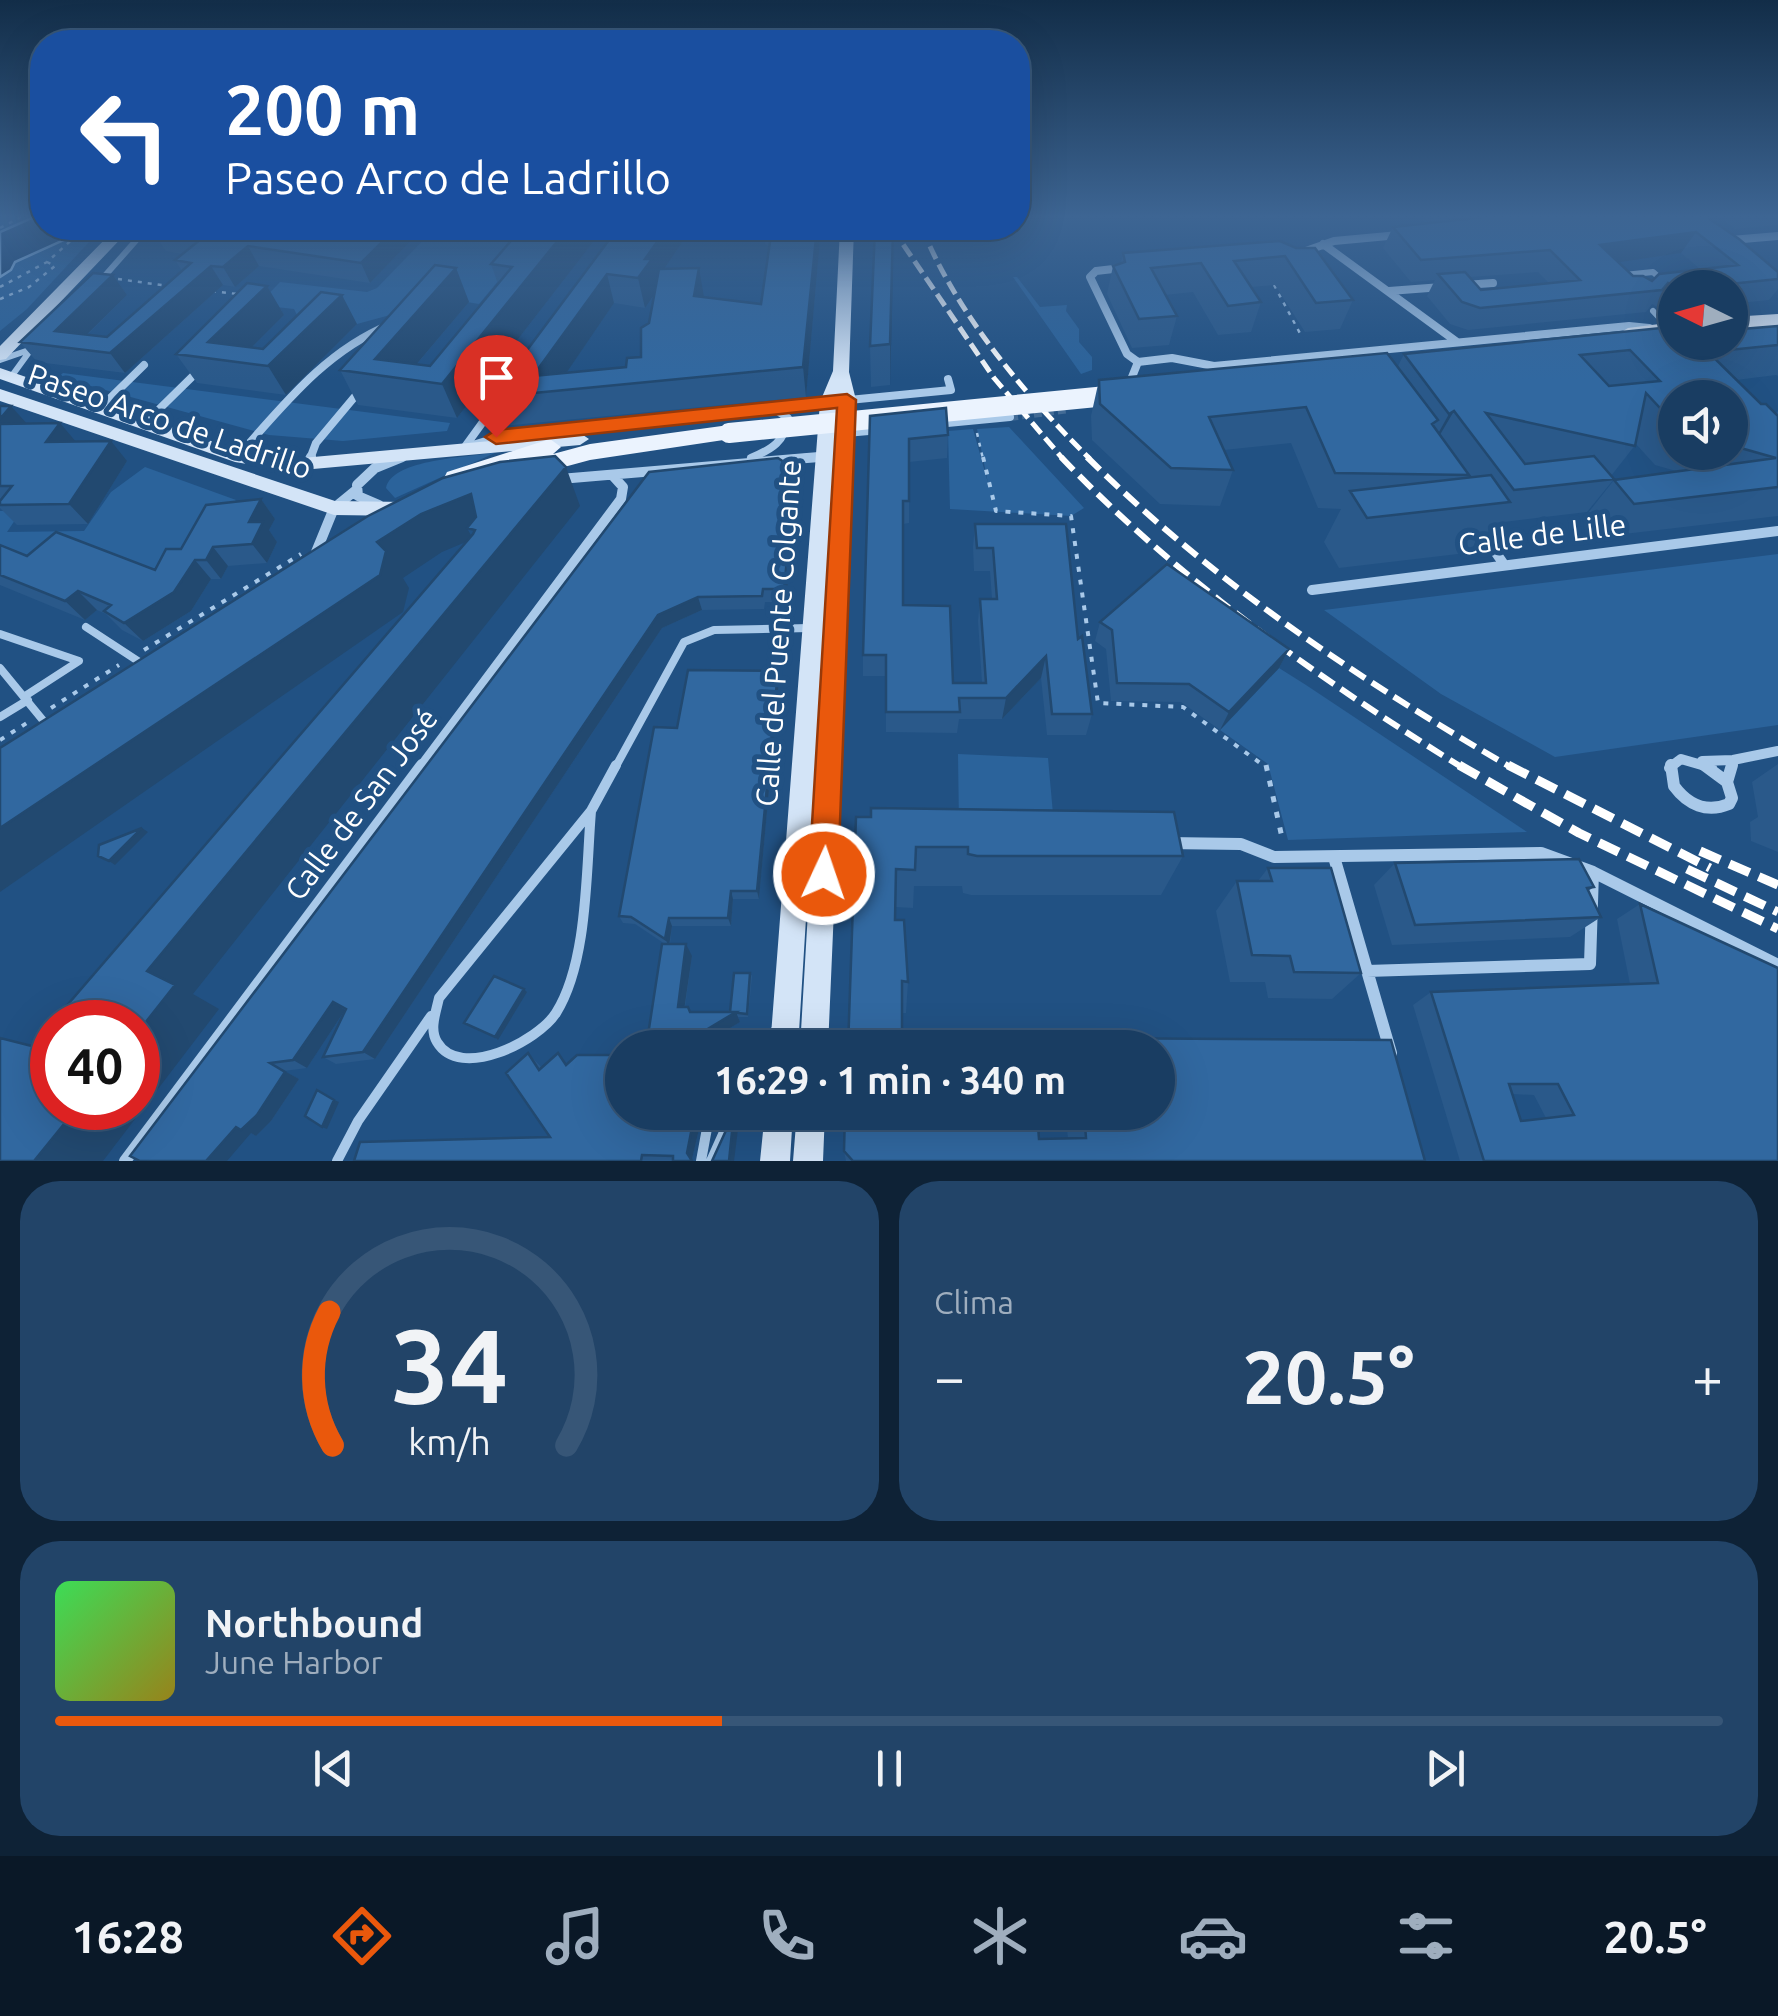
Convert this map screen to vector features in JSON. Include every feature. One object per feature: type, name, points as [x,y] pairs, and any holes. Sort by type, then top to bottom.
[{"type":"main road","points":[[1748,322],[1778,320]]},
{"type":"main road","name":"Paseo Arco de Ladrillo","points":[[1194,388],[1658,329]]},
{"type":"main road","name":"Paseo Arco de Ladrillo","points":[[393,521],[502,477],[590,452],[729,428],[1308,372],[1609,350],[1658,332]]},
{"type":"main road","points":[[1748,340],[1778,338]]},
{"type":"main road","name":"Paseo Arco de Ladrillo","points":[[393,521],[479,468],[580,440],[1149,397]]},
{"type":"main road","points":[[300,569],[393,521]]},
{"type":"main road","points":[[300,569],[344,561]]},
{"type":"main road","points":[[110,684],[154,669]]},
{"type":"main road","points":[[15,743],[65,721]]},
{"type":"main road","points":[[46,754],[65,721]]},
{"type":"street","points":[[0,357],[82,271]]},
{"type":"street","points":[[838,401],[845,271]]},
{"type":"street","points":[[1096,271],[1090,277],[1127,354],[1138,362],[1172,358],[1214,366],[1629,326],[1658,327]]},
{"type":"street","points":[[1361,271],[1458,342]]},
{"type":"street","points":[[1388,291],[1492,283]]},
{"type":"street","points":[[237,457],[343,346],[365,332],[396,322]]},
{"type":"street","points":[[1132,376],[1138,362]]},
{"type":"street","points":[[99,409],[144,365]]},
{"type":"street","points":[[144,424],[196,373]]},
{"type":"street","name":"Paseo Arco de Ladrillo","points":[[5,374],[237,457],[308,464],[580,440]]},
{"type":"street","name":"Paseo Arco de Ladrillo","points":[[463,449],[511,434],[950,390],[948,379]]},
{"type":"street","points":[[308,464],[316,443],[369,381]]},
{"type":"street","points":[[463,449],[512,382]]},
{"type":"street","name":"Paseo Arco de Ladrillo","points":[[0,395],[334,508],[393,521]]},
{"type":"street","name":"Paseo Arco de Ladrillo","points":[[1069,410],[1149,397]]},
{"type":"street","name":"Calle del Puente Colgante","points":[[785,1030],[814,628],[835,456],[846,433],[838,401]]},
{"type":"street","name":"Calle del Puente Colgante","points":[[815,1030],[825,840],[838,401]]},
{"type":"street","points":[[741,462],[781,443],[788,418],[773,408]]},
{"type":"street","points":[[846,433],[1010,417]]},
{"type":"street","name":"Paseo Arco de Ladrillo","points":[[334,508],[374,468],[412,454]]},
{"type":"street","points":[[550,481],[589,474],[613,476],[835,456]]},
{"type":"street","name":"Calle de San José","points":[[125,1161],[621,499],[623,486],[613,476]]},
{"type":"street","points":[[356,490],[393,521]]},
{"type":"street","points":[[300,569],[334,508]]},
{"type":"street","points":[[1472,517],[1503,563]]},
{"type":"street","name":"Calle de Lille","points":[[1312,590],[1778,531]]},
{"type":"street","points":[[1732,760],[1727,782],[1732,798],[1723,808],[1704,808],[1684,798],[1670,781],[1669,766],[1681,758],[1701,762],[1732,760],[1778,751]]},
{"type":"street","points":[[1701,762],[1727,782]]},
{"type":"street","points":[[825,840],[879,838]]},
{"type":"street","points":[[1147,842],[1241,844],[1274,857],[1541,853],[1593,872],[1778,965]]},
{"type":"street","points":[[1334,857],[1395,1066]]},
{"type":"street","points":[[1367,971],[1590,964],[1593,872]]},
{"type":"street","points":[[775,1161],[778,1130]]},
{"type":"street","points":[[808,1161],[809,1130]]},
{"type":"lane","points":[[90,290],[109,271]]},
{"type":"lane","points":[[1608,276],[1653,272],[1666,285],[1648,287]]},
{"type":"lane","points":[[5,374],[36,342]]},
{"type":"lane","points":[[0,357],[30,349]]},
{"type":"lane","points":[[86,627],[154,669]]},
{"type":"lane","points":[[337,1161],[358,1121],[450,981],[591,811],[687,640],[714,630],[814,628]]},
{"type":"lane","points":[[0,634],[79,661],[0,717]]},
{"type":"lane","points":[[0,668],[26,698],[65,721]]},
{"type":"lane","points":[[433,1012],[432,1026],[440,1046],[468,1059],[512,1052],[547,1026],[565,995],[575,956],[591,811]]},
{"type":"lane","points":[[777,1030],[786,1020]]},
{"type":"lane","points":[[701,1161],[707,1130]]},
{"type":"lane","points":[[711,1161],[725,1130]]},
{"type":"path","points":[[0,286],[29,271]]},
{"type":"path","points":[[0,300],[22,291],[50,271]]},
{"type":"path","points":[[103,278],[179,287]]},
{"type":"path","points":[[1274,285],[1274,292],[1302,337]]},
{"type":"path","points":[[199,290],[238,294]]},
{"type":"path","points":[[974,421],[996,511],[1071,516],[1098,703],[1183,707],[1266,765],[1287,857]]},
{"type":"shaded area","points":[[0,271],[62,271],[27,309],[0,331]]},
{"type":"shaded area","points":[[393,271],[506,271],[479,304],[449,299],[357,324],[298,317],[294,309],[258,305],[280,282],[367,292],[377,288]]},
{"type":"shaded area","points":[[1013,277],[1040,307],[1067,305],[1066,311],[1079,329],[1079,342],[1092,357],[1092,370],[1081,374]]},
{"type":"shaded area","points":[[63,373],[450,423],[447,431],[343,441],[269,435],[58,377]]},
{"type":"shaded area","points":[[1009,427],[1084,508],[1071,516],[950,509],[948,431],[973,429],[988,483],[977,429]]},
{"type":"shaded area","points":[[497,452],[395,498],[386,488],[392,478],[417,465]]},
{"type":"shaded area","points":[[145,467],[236,500],[187,549],[168,588],[53,570],[0,549],[0,511],[21,511],[7,532],[84,531],[111,492]]},
{"type":"shaded area","points":[[1778,554],[1778,725],[1555,757],[1441,694],[1324,610]]},
{"type":"shaded area","points":[[1279,668],[1527,832],[1288,840],[1268,764],[1220,730]]},
{"type":"shaded area","points":[[958,754],[1048,758],[1054,825],[959,825]]},
{"type":"building","points":[[182,271],[205,271],[110,353],[20,342],[93,273],[113,275],[55,331],[107,337]]},
{"type":"building","points":[[429,271],[453,271],[375,359],[430,366],[509,271],[533,271],[442,384],[340,370]]},
{"type":"building","points":[[586,271],[643,271],[638,278],[607,274],[533,376],[626,367],[627,358],[641,357],[641,328],[649,323],[659,271],[698,271],[694,296],[761,304],[766,271],[813,271],[803,367],[492,397]]},
{"type":"building","points":[[873,271],[892,271],[890,344],[870,346]]},
{"type":"building","points":[[1116,271],[1153,271],[1177,316],[1139,319]]},
{"type":"building","points":[[1206,271],[1241,271],[1261,302],[1228,306]]},
{"type":"building","points":[[1295,271],[1332,271],[1353,300],[1316,303]]},
{"type":"building","points":[[1571,271],[1628,271],[1652,281],[1658,275],[1658,290],[1480,308],[1462,302],[1438,274],[1465,272],[1481,290],[1580,280]]},
{"type":"building","points":[[1748,271],[1777,271],[1778,279],[1748,282]]},
{"type":"building","points":[[247,283],[267,286],[208,342],[263,349],[321,292],[342,295],[268,366],[176,354]]},
{"type":"building","points":[[1778,326],[1778,345],[1748,348],[1748,328]]},
{"type":"building","points":[[1658,328],[1658,360],[1716,360],[1737,380],[1659,380],[1630,350],[1580,355],[1609,386],[1658,381],[1658,406],[1646,393],[1635,446],[1486,413],[1525,464],[1594,456],[1614,479],[1514,490],[1454,411],[1449,414],[1404,354]]},
{"type":"building","points":[[1387,353],[1438,420],[1432,424],[1469,475],[1335,473],[1306,407],[1209,417],[1233,470],[1171,468],[1100,404],[1099,380]]},
{"type":"building","points":[[1748,391],[1778,416],[1778,487],[1634,504],[1614,480],[1688,470],[1748,470],[1748,462],[1776,458],[1748,450]]},
{"type":"building","points":[[0,406],[11,406],[0,419]]},
{"type":"building","points":[[946,408],[948,435],[909,439],[909,501],[903,501],[903,605],[950,606],[953,683],[986,683],[980,599],[997,599],[993,548],[977,548],[975,524],[1066,524],[1078,639],[1082,636],[1092,714],[1052,714],[1046,656],[1006,698],[959,698],[960,712],[886,712],[886,655],[863,655],[870,416]]},
{"type":"building","points":[[60,423],[46,442],[111,441],[69,504],[0,505],[12,486],[0,486],[0,424]]},
{"type":"building","points":[[555,456],[566,467],[147,971],[175,985],[160,1004],[160,1000],[72,1000],[473,534],[475,530],[467,528],[476,517],[471,494],[421,514],[377,542],[386,551],[380,575],[0,828],[0,748],[368,516],[443,478],[500,462]]},
{"type":"building","points":[[778,458],[796,470],[784,589],[763,589],[762,596],[698,597],[658,615],[363,1052],[323,1057],[346,1009],[333,1002],[293,1060],[270,1063],[285,1072],[257,1115],[241,1130],[236,1127],[206,1161],[140,1161],[130,1156],[150,1130],[160,1130],[160,1116],[649,472]]},
{"type":"building","points":[[1491,475],[1510,502],[1367,518],[1350,491]]},
{"type":"building","points":[[261,499],[249,522],[263,522],[252,544],[213,547],[206,560],[195,560],[174,592],[124,623],[104,611],[111,605],[78,591],[65,601],[0,575],[0,545],[27,556],[56,532],[155,570],[166,549],[181,549],[206,505]]},
{"type":"building","points":[[1167,564],[1289,649],[1229,712],[1189,684],[1117,683],[1112,630],[1100,622]]},
{"type":"building","points":[[688,670],[778,671],[757,891],[731,891],[728,918],[669,918],[665,939],[631,917],[619,916],[654,727],[677,728]]},
{"type":"building","points":[[871,808],[1174,812],[1183,856],[977,856],[968,854],[968,847],[916,847],[915,870],[896,869],[895,920],[904,920],[908,982],[902,981],[902,1030],[849,1030],[856,817],[871,817]]},
{"type":"building","points":[[142,828],[109,861],[98,856],[99,845]]},
{"type":"building","points":[[1579,859],[1594,887],[1587,888],[1601,917],[1415,925],[1395,863]]},
{"type":"building","points":[[1268,868],[1331,868],[1361,973],[1294,972],[1290,956],[1252,955],[1237,881],[1272,881]]},
{"type":"building","points":[[1640,904],[1778,968],[1778,1161],[1484,1161],[1431,992],[1658,983]],"holes":[[[1509,1084],[1558,1084],[1574,1115],[1521,1121]]]},
{"type":"building","points":[[662,944],[686,944],[678,1007],[688,1007],[690,1012],[736,1012],[706,1030],[649,1030]]},
{"type":"building","points":[[734,973],[750,973],[747,1014],[730,1012]]},
{"type":"building","points":[[494,976],[524,989],[495,1037],[464,1023]]},
{"type":"building","points":[[0,1038],[30,1046],[30,1130],[59,1130],[34,1161],[0,1161]]},
{"type":"building","points":[[1175,1039],[1391,1040],[1425,1161],[853,1161],[844,1151],[845,1130],[1038,1130],[1039,1139],[1086,1138],[1085,1130],[1175,1130]]},
{"type":"building","points":[[528,1053],[539,1070],[558,1053],[566,1065],[577,1055],[605,1055],[605,1130],[691,1130],[687,1153],[692,1161],[642,1155],[641,1161],[354,1161],[360,1142],[550,1137],[506,1073]]},
{"type":"building","points":[[317,1090],[334,1100],[322,1127],[305,1116]]},
{"type":"building","points":[[726,1130],[732,1130],[729,1161],[712,1161]]},
{"type":"tunnel","points":[[1010,417],[1069,409]]},
{"type":"railway","points":[[921,271],[994,378],[1063,459]]},
{"type":"railway","points":[[943,271],[994,351],[1090,459]]},
{"type":"railway","points":[[1087,457],[1185,546],[1289,626],[1398,700],[1512,768]]},
{"type":"railway","points":[[1063,459],[1153,545],[1252,625],[1463,768]]},
{"type":"railway","points":[[1459,765],[1579,833],[1778,929]]},
{"type":"railway","points":[[1508,765],[1710,868]]},
{"type":"railway","points":[[1700,851],[1778,885]]},
{"type":"railway","points":[[1687,869],[1778,912]]},
{"type":"route","points":[[496,437],[847,400],[824,874]]}]
